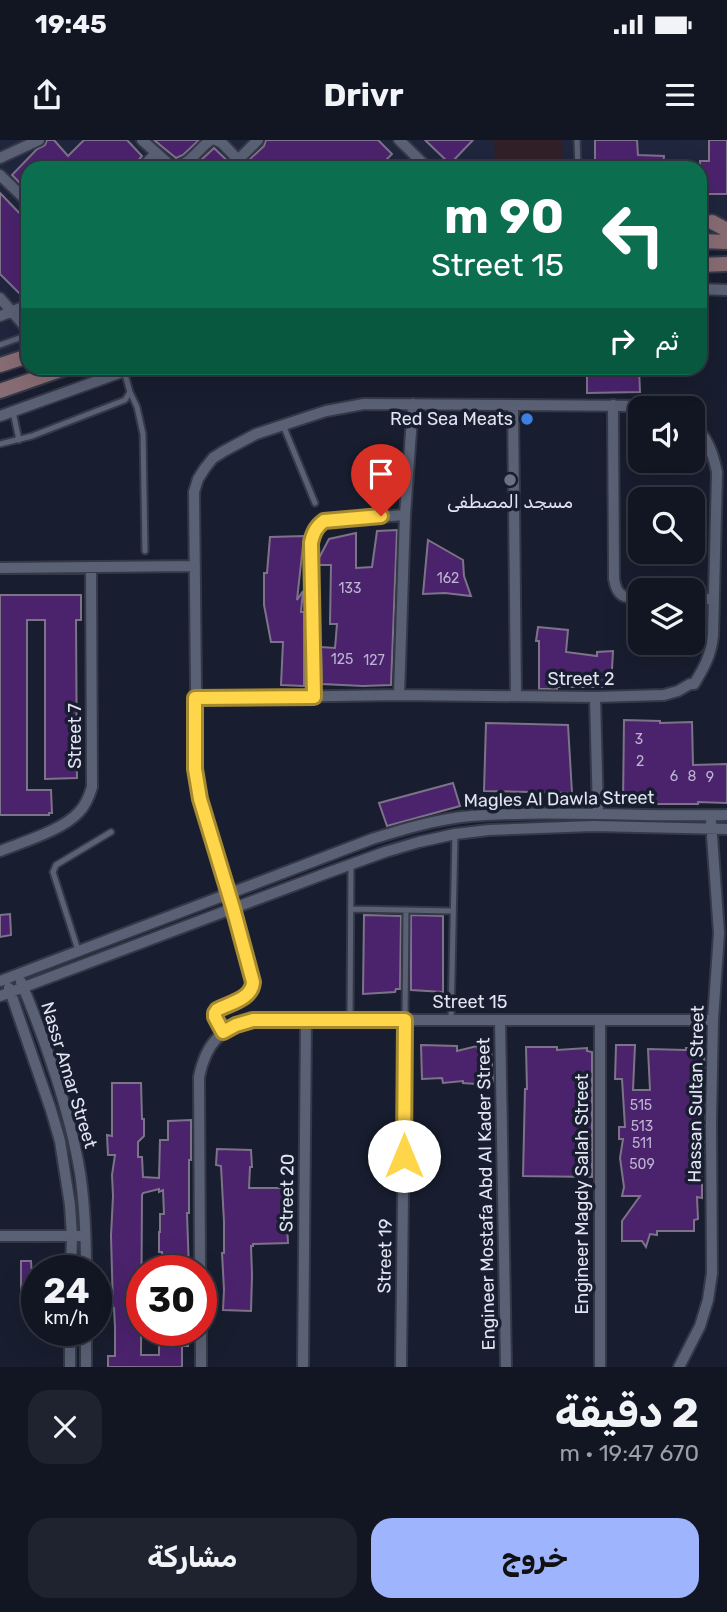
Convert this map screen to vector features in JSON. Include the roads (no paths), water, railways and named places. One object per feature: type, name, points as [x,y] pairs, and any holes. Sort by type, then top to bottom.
[{"type":"main road","points":[[713,222],[727,230]]},
{"type":"main road","points":[[707,242],[727,242]]},
{"type":"main road","points":[[707,265],[727,264]]},
{"type":"main road","points":[[0,365],[21,358]]},
{"type":"main road","points":[[0,391],[46,375]]},
{"type":"street","points":[[0,158],[39,140]]},
{"type":"street","points":[[142,140],[165,161]]},
{"type":"street","points":[[188,161],[214,140],[222,143],[239,161]]},
{"type":"street","points":[[244,161],[258,140]]},
{"type":"street","points":[[399,140],[421,161]]},
{"type":"street","points":[[149,161],[156,153]]},
{"type":"street","points":[[0,174],[21,195]]},
{"type":"street","points":[[707,289],[727,290]]},
{"type":"street","points":[[0,298],[21,322]]},
{"type":"street","points":[[0,316],[21,308]]},
{"type":"street","points":[[0,416],[112,375]]},
{"type":"street","points":[[200,1255],[199,1077],[202,1061],[209,1046],[223,1032],[215,1013],[249,994],[253,986],[197,785],[194,492],[198,479],[213,458],[256,434],[326,411],[364,404],[628,405]]},
{"type":"street","points":[[399,695],[405,514],[413,404]]},
{"type":"street","points":[[513,405],[516,696]]},
{"type":"street","points":[[613,405],[614,579],[615,588],[628,598]]},
{"type":"street","name":"Street 2","points":[[195,698],[399,695],[594,697],[664,695],[694,684],[711,650],[714,599],[717,472],[714,456],[705,440]]},
{"type":"street","points":[[314,697],[311,543],[317,526],[324,521],[405,514]]},
{"type":"street","points":[[0,568],[195,566]]},
{"type":"street","name":"Street 7","points":[[0,851],[72,819],[88,800],[92,788],[90,567]]},
{"type":"street","points":[[705,599],[714,599]]},
{"type":"street","points":[[594,697],[598,813]]},
{"type":"street","name":"Magles Al Dawla Street","points":[[3,980],[372,839],[437,821],[470,816],[598,813],[727,815]]},
{"type":"street","name":"Hassan Sultan Street","points":[[679,1367],[700,1326],[712,1273],[713,1020],[719,933],[710,816]]},
{"type":"street","name":"Magles Al Dawla Street","points":[[5,994],[384,852],[455,834],[489,830],[593,827],[727,829]]},
{"type":"street","name":"Nassr Amar Street","points":[[18,975],[49,1057],[73,1139],[84,1203],[86,1255]]},
{"type":"street","name":"Nassr Amar Street","points":[[3,980],[5,994],[51,1110],[60,1141],[70,1205],[71,1255]]},
{"type":"street","name":"Street 15","points":[[223,1032],[253,1020],[713,1020]]},
{"type":"street","name":"Street 20","points":[[303,1367],[306,1020]]},
{"type":"street","name":"Street 19","points":[[401,1367],[405,1020]]},
{"type":"street","name":"Engineer Mostafa Abd Al Kader Street","points":[[500,1020],[506,1367]]},
{"type":"street","name":"Engineer Magdy Salah Street","points":[[600,1020],[600,1367]]},
{"type":"street","points":[[0,1236],[86,1236]]},
{"type":"street","points":[[70,1367],[71,1346]]},
{"type":"street","points":[[86,1346],[86,1367]]},
{"type":"street","points":[[201,1346],[201,1367]]},
{"type":"lane","points":[[577,140],[578,161]]},
{"type":"lane","points":[[0,345],[21,338]]},
{"type":"lane","points":[[129,375],[130,392],[137,407],[143,434],[145,551]]},
{"type":"lane","points":[[0,444],[19,440],[125,400],[130,392]]},
{"type":"lane","points":[[13,412],[19,440]]},
{"type":"lane","points":[[283,425],[315,503]]},
{"type":"lane","points":[[78,950],[52,872],[56,865],[111,832]]},
{"type":"lane","points":[[451,1020],[455,834]]},
{"type":"lane","points":[[350,1020],[351,864]]},
{"type":"lane","points":[[351,909],[453,911]]},
{"type":"lane","points":[[405,910],[405,1020]]},
{"type":"place","name":"Red Sea Meats","points":[[527,419]]},
{"type":"place","name":"مسجد المصطفى","points":[[510,480]]}]
